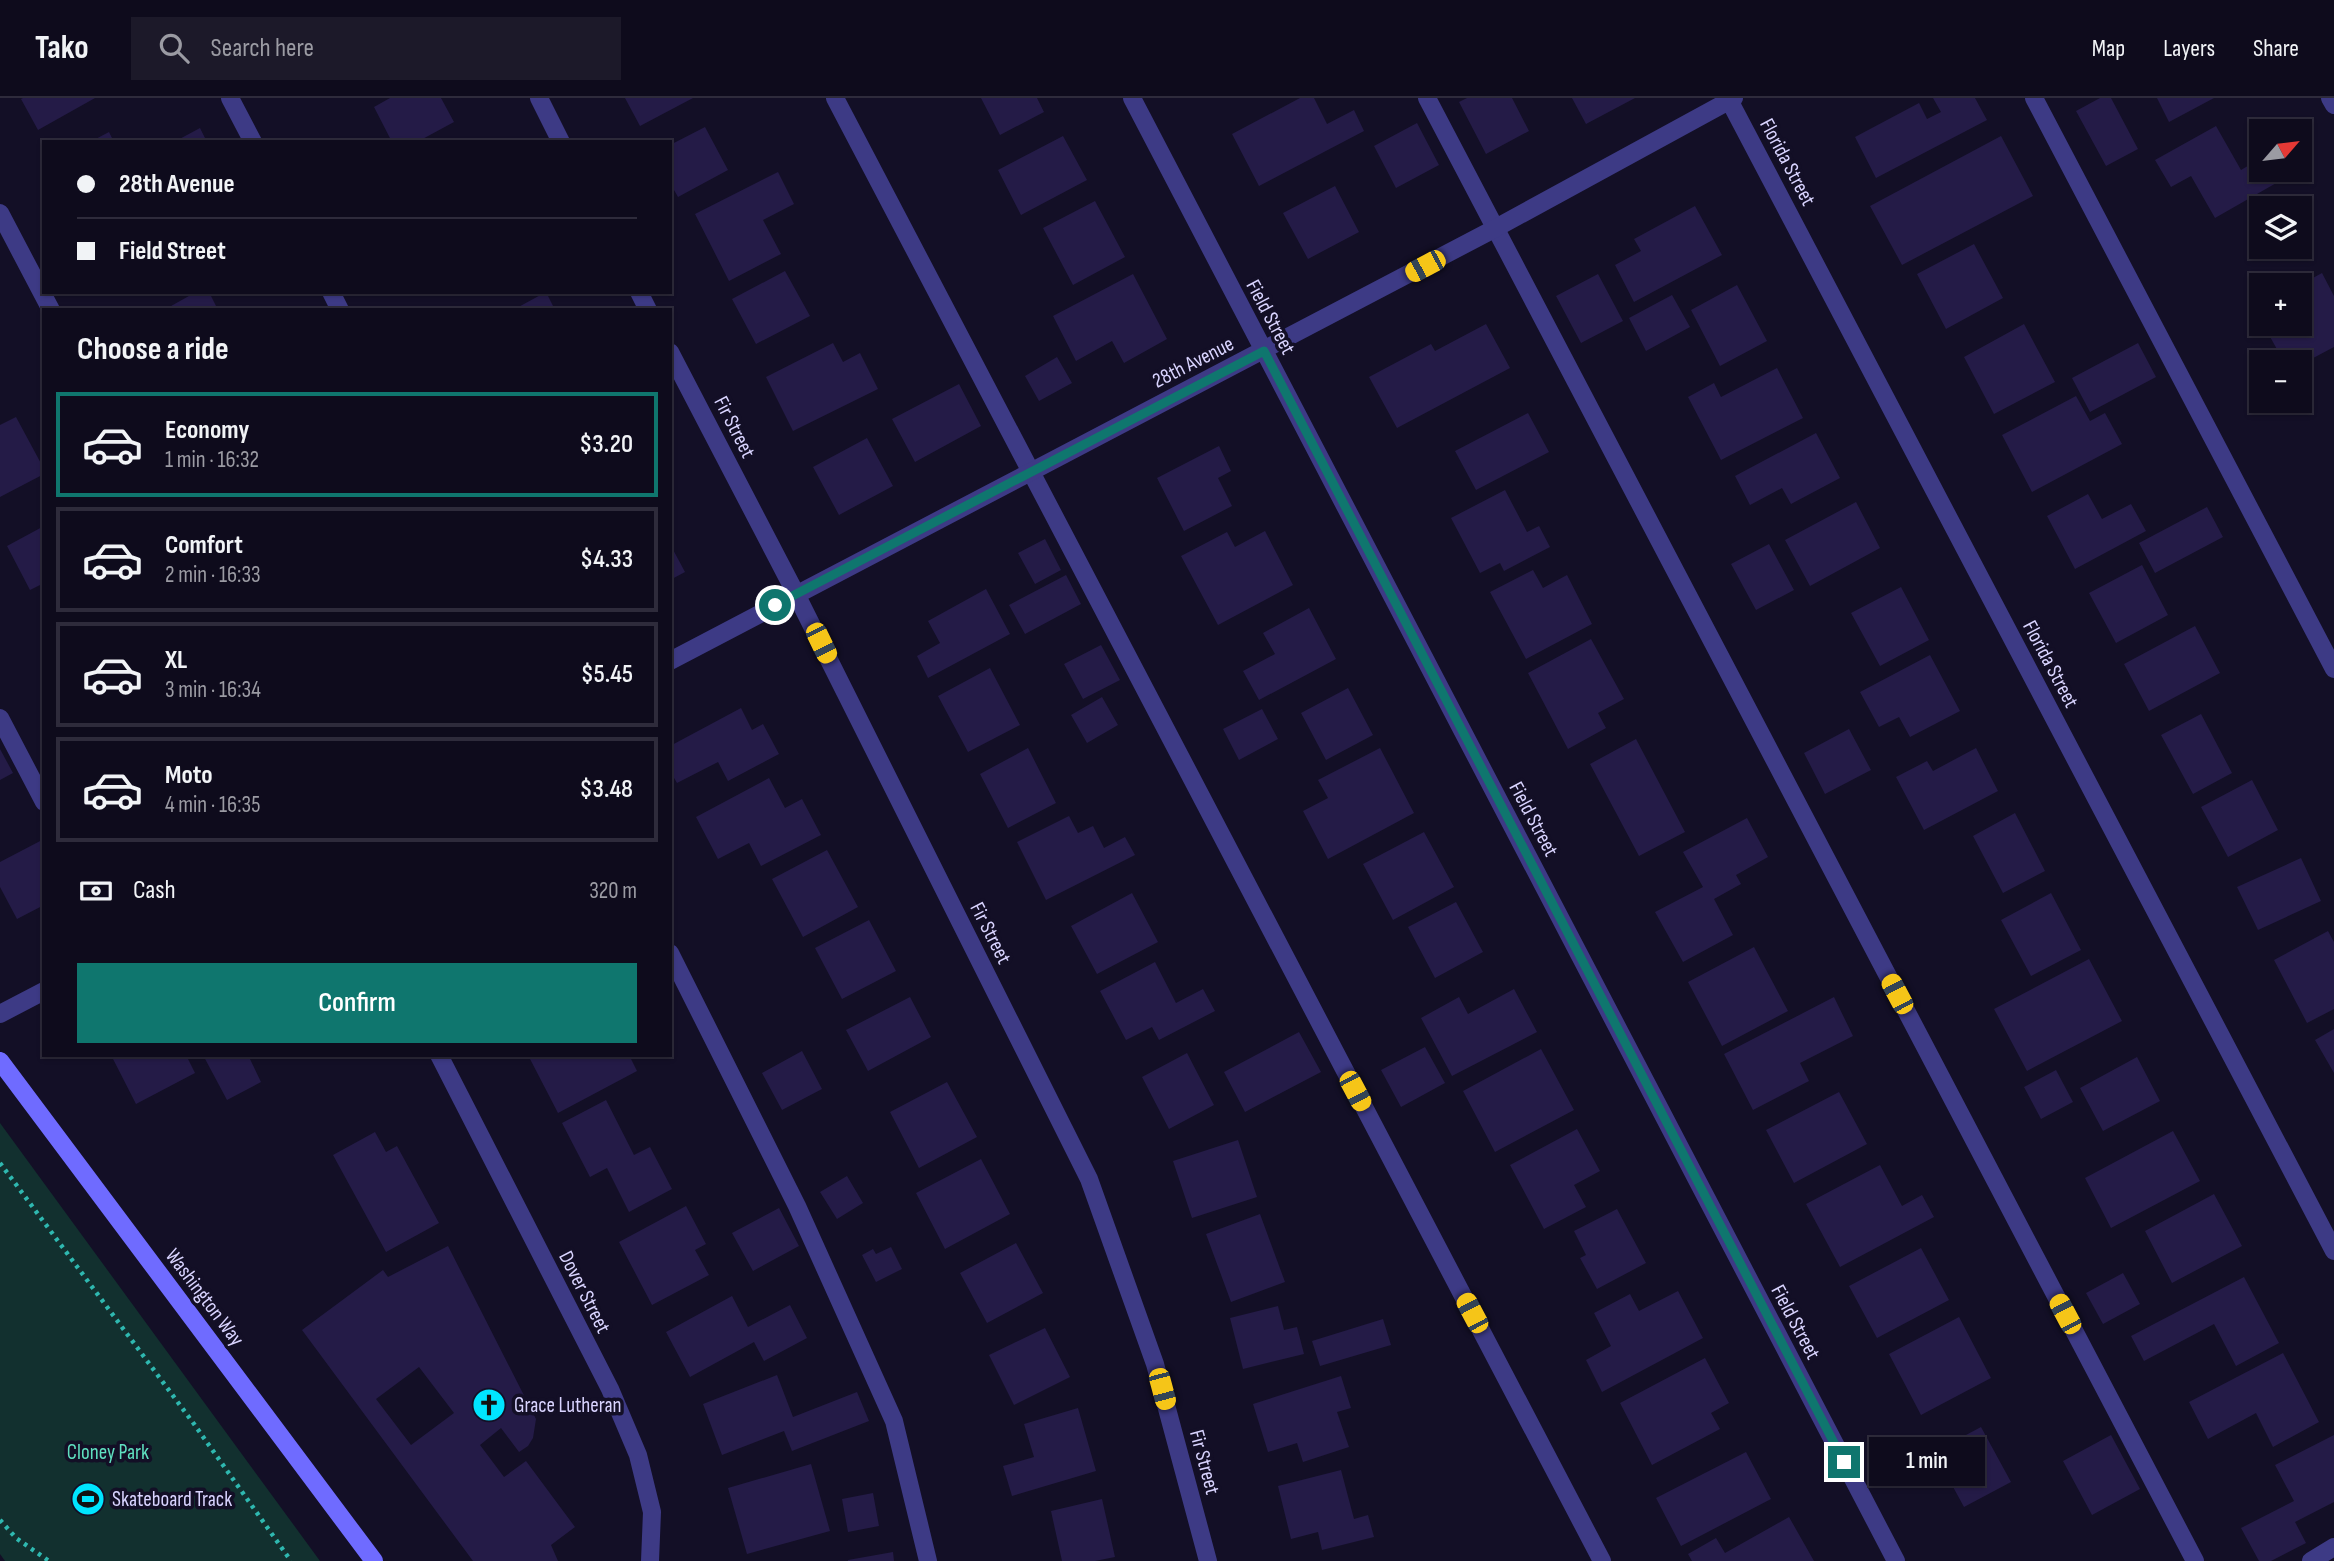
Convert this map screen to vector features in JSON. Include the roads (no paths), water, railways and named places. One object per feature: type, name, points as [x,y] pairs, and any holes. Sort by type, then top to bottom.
[{"type":"main road","name":"Washington Way","points":[[0,1061],[374,1561]]},
{"type":"street","points":[[230,98],[252,140]]},
{"type":"street","points":[[538,98],[560,140]]},
{"type":"street","points":[[835,98],[1602,1561]]},
{"type":"street","name":"Field Street","points":[[1132,98],[1896,1561]]},
{"type":"street","points":[[1427,98],[2195,1561]]},
{"type":"street","points":[[2034,98],[2334,669]]},
{"type":"street","points":[[2330,98],[2334,105]]},
{"type":"street","name":"28th Avenue","points":[[672,660],[1264,351],[1731,99]]},
{"type":"street","name":"Florida Street","points":[[1731,99],[2334,1251]]},
{"type":"street","points":[[0,213],[42,293]]},
{"type":"street","name":"Fir Street","points":[[672,356],[796,594],[1089,1179],[1155,1364],[1208,1561]]},
{"type":"street","points":[[0,718],[42,799]]},
{"type":"street","points":[[672,957],[797,1206],[894,1421],[929,1561]]},
{"type":"street","points":[[0,1014],[42,992]]},
{"type":"street","name":"Dover Street","points":[[440,1057],[610,1389],[638,1455],[652,1512],[650,1561]]},
{"type":"street","points":[[2311,1561],[2334,1547]]},
{"type":"place","name":"Grace Lutheran","points":[[489,1405]]},
{"type":"place","name":"Skateboard Track","points":[[88,1499]]},
{"type":"park label","name":"Cloney Park","points":[[108,1452]]}]
